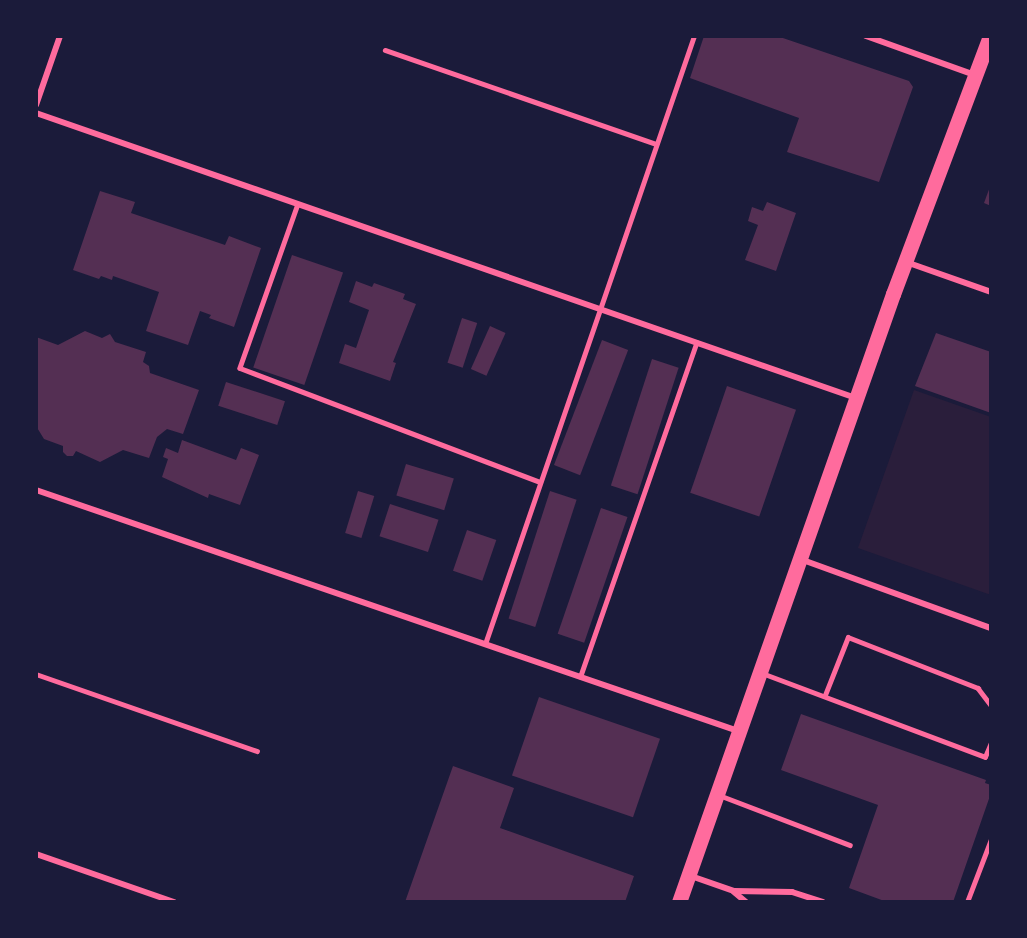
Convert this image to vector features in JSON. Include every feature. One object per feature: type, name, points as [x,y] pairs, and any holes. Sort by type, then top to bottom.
[{"type":"main road","points":[[679,902],[856,398],[990,36]]},
{"type":"street","points":[[36,105],[60,36]]},
{"type":"street","points":[[866,36],[976,75]]},
{"type":"street","points":[[36,113],[856,398]]},
{"type":"street","points":[[905,262],[991,292]]},
{"type":"street","points":[[36,490],[739,732]]},
{"type":"street","points":[[799,559],[991,628]]},
{"type":"street","points":[[36,854],[174,902]]},
{"type":"street","points":[[688,875],[734,891],[792,892],[822,902]]},
{"type":"street","points":[[734,891],[746,902]]},
{"type":"lane","points":[[485,644],[694,36]]},
{"type":"lane","points":[[385,50],[656,144]]},
{"type":"lane","points":[[298,204],[240,368],[540,482]]},
{"type":"lane","points":[[580,677],[696,343]]},
{"type":"lane","points":[[825,695],[848,637],[978,688],[991,705]]},
{"type":"lane","points":[[759,672],[986,757],[991,743]]},
{"type":"lane","points":[[36,674],[257,751]]},
{"type":"lane","points":[[716,794],[850,845]]},
{"type":"lane","points":[[967,902],[991,839]]},
{"type":"shaded area","points":[[914,390],[991,417],[991,595],[858,548]]},
{"type":"building","points":[[704,36],[777,36],[909,81],[913,87],[879,182],[787,152],[799,118],[690,78]]},
{"type":"building","points":[[991,184],[991,206],[984,203]]},
{"type":"building","points":[[100,191],[135,202],[131,213],[225,245],[229,236],[261,248],[234,327],[209,318],[211,315],[200,311],[188,345],[146,331],[159,292],[113,276],[112,280],[101,276],[99,279],[73,270]]},
{"type":"building","points":[[767,202],[796,213],[776,271],[745,260],[758,225],[748,221],[752,207],[763,211]]},
{"type":"building","points":[[292,255],[343,273],[304,385],[253,368]]},
{"type":"building","points":[[356,281],[372,287],[374,283],[405,294],[403,299],[416,304],[393,362],[396,363],[390,381],[339,363],[345,344],[356,348],[369,310],[349,302]]},
{"type":"building","points":[[462,318],[477,323],[463,368],[447,363]]},
{"type":"building","points":[[490,326],[506,333],[486,376],[471,369]]},
{"type":"building","points":[[85,331],[102,338],[110,334],[115,342],[146,352],[143,362],[149,366],[150,373],[199,390],[183,434],[167,429],[157,437],[149,458],[123,450],[100,462],[76,451],[73,456],[67,456],[63,452],[63,446],[44,439],[36,426],[36,337],[58,345]]},
{"type":"building","points":[[936,333],[991,352],[991,413],[915,386]]},
{"type":"building","points":[[602,340],[628,350],[580,475],[554,465]]},
{"type":"building","points":[[652,359],[679,368],[638,494],[611,485]]},
{"type":"building","points":[[226,382],[285,401],[277,425],[218,406]]},
{"type":"building","points":[[727,386],[796,410],[759,517],[690,493]]},
{"type":"building","points":[[182,440],[236,460],[241,448],[259,455],[240,505],[209,494],[208,498],[162,477],[168,459],[163,457],[166,448],[178,453]]},
{"type":"building","points":[[406,464],[454,479],[444,510],[396,496]]},
{"type":"building","points":[[358,491],[374,496],[361,538],[345,533]]},
{"type":"building","points":[[550,491],[577,500],[535,627],[509,618]]},
{"type":"building","points":[[390,504],[439,520],[428,552],[379,536]]},
{"type":"building","points":[[601,508],[627,517],[584,643],[558,634]]},
{"type":"building","points":[[467,530],[496,540],[482,581],[453,571]]},
{"type":"building","points":[[539,697],[660,739],[633,817],[512,775]]},
{"type":"building","points":[[801,714],[986,780],[985,783],[991,785],[991,793],[953,902],[887,902],[849,888],[878,805],[781,770]]},
{"type":"building","points":[[453,766],[514,788],[500,828],[634,876],[625,902],[405,902]]}]
